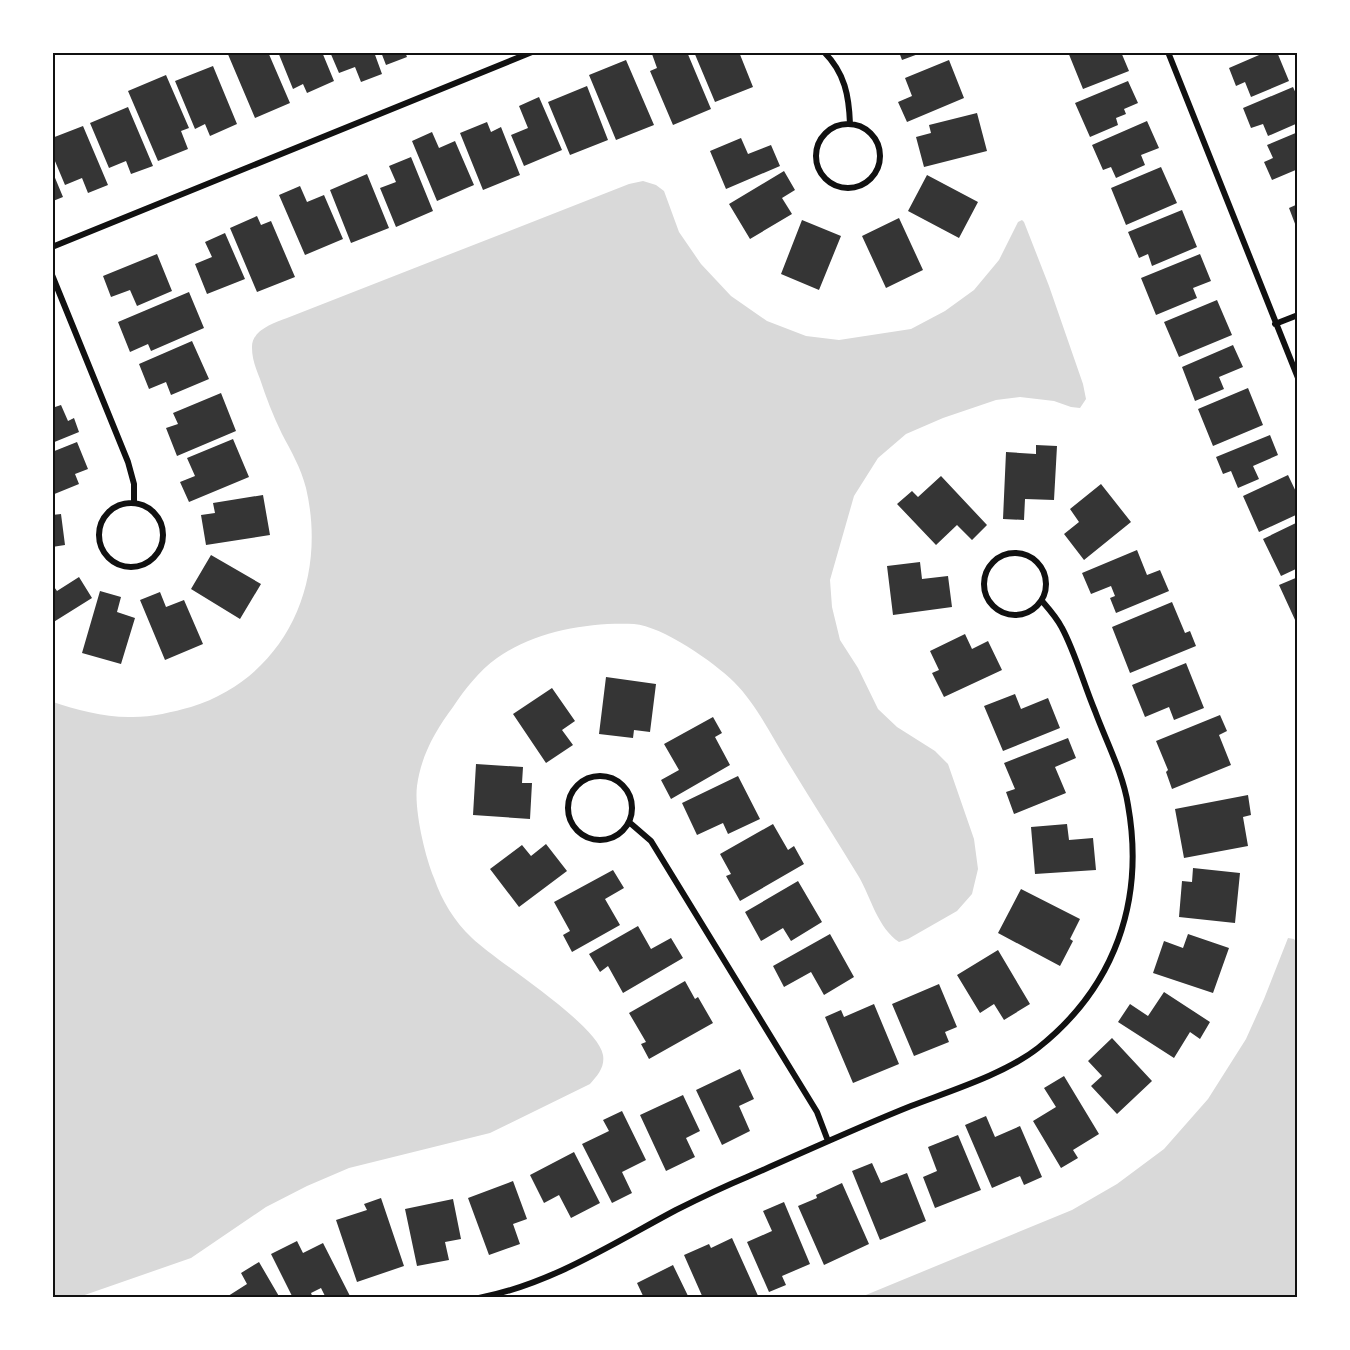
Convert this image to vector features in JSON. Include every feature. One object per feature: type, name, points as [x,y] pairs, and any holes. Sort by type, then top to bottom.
[{"type":"street","points":[[52,247],[532,52]]},
{"type":"street","points":[[824,52],[842,77],[849,100],[850,124]]},
{"type":"street","points":[[1168,52],[1298,378]]},
{"type":"street","points":[[850,124],[861,127],[872,135],[878,146],[880,158],[869,180],[858,186],[846,188],[834,185],[824,177],[818,167],[816,154],[819,142],[826,132],[837,126],[850,124]]},
{"type":"street","points":[[52,275],[128,462],[134,484],[134,503]]},
{"type":"street","points":[[1275,324],[1298,315]]},
{"type":"street","points":[[134,503],[156,514],[163,538],[159,550],[151,560],[128,567],[116,563],[106,555],[100,544],[99,531],[103,520],[111,510],[122,504],[134,503]]},
{"type":"street","points":[[1020,553],[1032,557],[1041,566],[1046,577],[1047,589],[1042,601],[1034,610],[1023,615],[1011,615],[999,611],[990,603],[985,592],[984,579],[988,568],[997,559],[1008,554],[1020,553]]},
{"type":"street","points":[[479,1298],[526,1287],[556,1274],[702,1197],[1012,1064],[1036,1050],[1088,997],[1108,967],[1119,941],[1128,908],[1133,868],[1128,803],[1062,627],[1042,601]]},
{"type":"street","points":[[602,776],[614,779],[624,786],[630,797],[632,809],[629,822],[622,831],[611,838],[598,839],[586,836],[577,829],[570,818],[568,806],[571,794],[579,784],[590,777],[602,776]]},
{"type":"street","points":[[629,822],[651,841],[816,1112],[828,1141]]},
{"type":"shaded area","points":[[643,181],[656,185],[664,191],[679,232],[701,264],[731,296],[767,321],[806,336],[839,340],[911,329],[945,311],[974,290],[999,260],[1018,222],[1022,220],[1024,222],[1049,286],[1083,384],[1086,399],[1080,408],[1054,401],[1020,397],[996,400],[943,418],[906,434],[878,458],[854,496],[830,580],[832,607],[840,640],[858,668],[878,709],[897,727],[935,751],[948,764],[974,839],[978,869],[972,894],[957,911],[899,942],[880,921],[859,877],[757,711],[725,674],[687,646],[646,626],[617,624],[581,627],[528,641],[497,658],[484,669],[467,687],[440,725],[425,754],[419,775],[416,796],[419,820],[431,869],[441,895],[454,918],[485,949],[584,1027],[597,1042],[603,1055],[602,1067],[598,1074],[590,1084],[490,1133],[349,1168],[307,1186],[266,1207],[191,1258],[79,1297],[53,1297],[53,702],[92,713],[123,717],[155,715],[191,707],[224,693],[252,673],[275,649],[292,622],[304,591],[311,558],[311,523],[306,488],[296,460],[267,400],[255,364],[252,352],[253,342],[259,332],[276,322],[629,184]]},
{"type":"shaded area","points":[[1288,938],[1294,939],[1298,945],[1297,1297],[861,1297],[1072,1210],[1117,1184],[1164,1149],[1208,1099],[1246,1039]]},
{"type":"building","points":[[227,52],[268,52],[290,103],[255,118]]},
{"type":"building","points":[[278,52],[322,52],[334,81],[307,93],[303,84],[293,89]]},
{"type":"building","points":[[330,52],[374,52],[382,74],[361,82],[355,67],[339,73]]},
{"type":"building","points":[[381,52],[405,52],[407,57],[386,65]]},
{"type":"building","points":[[687,52],[711,109],[673,125],[650,71],[657,68],[652,54]]},
{"type":"building","points":[[694,52],[739,52],[753,87],[715,102]]},
{"type":"building","points":[[899,52],[921,52],[921,53],[902,60]]},
{"type":"building","points":[[1068,52],[1121,52],[1129,71],[1083,89]]},
{"type":"building","points":[[1266,52],[1277,52],[1289,81],[1251,97],[1245,82],[1236,86],[1229,68]]},
{"type":"building","points":[[626,60],[654,125],[616,140],[589,75]]},
{"type":"building","points":[[949,60],[964,98],[907,122],[898,102],[912,96],[905,78]]},
{"type":"building","points":[[213,66],[237,124],[210,136],[205,124],[195,129],[175,81]]},
{"type":"building","points":[[166,75],[189,128],[181,131],[188,149],[158,161],[128,91]]},
{"type":"building","points":[[1128,81],[1138,103],[1124,109],[1126,114],[1116,118],[1118,125],[1090,137],[1075,103]]},
{"type":"building","points":[[587,86],[608,140],[570,155],[548,102]]},
{"type":"building","points":[[1293,87],[1298,98],[1298,123],[1268,136],[1263,124],[1251,128],[1243,108]]},
{"type":"building","points":[[539,97],[562,150],[524,166],[511,135],[528,128],[519,106]]},
{"type":"building","points":[[128,107],[153,166],[131,174],[126,161],[109,168],[90,123]]},
{"type":"building","points":[[977,113],[987,151],[924,167],[916,137],[931,133],[929,125]]},
{"type":"building","points":[[1147,121],[1159,148],[1141,155],[1145,165],[1116,178],[1111,167],[1103,170],[1092,145]]},
{"type":"building","points":[[487,122],[491,132],[501,127],[520,175],[483,190],[460,133]]},
{"type":"building","points":[[83,126],[108,185],[88,193],[82,178],[65,185],[52,154],[52,138]]},
{"type":"building","points":[[432,132],[439,148],[455,141],[474,185],[437,201],[412,141]]},
{"type":"building","points":[[1298,132],[1298,169],[1272,180],[1264,162],[1273,158],[1267,145]]},
{"type":"building","points":[[741,138],[748,154],[771,145],[780,166],[726,189],[710,151]]},
{"type":"building","points":[[411,157],[433,211],[396,227],[380,188],[396,182],[389,166]]},
{"type":"building","points":[[1161,167],[1177,203],[1126,225],[1111,188]]},
{"type":"building","points":[[784,171],[795,190],[782,198],[792,214],[750,239],[729,204]]},
{"type":"building","points":[[53,173],[63,197],[53,201]]},
{"type":"building","points":[[367,174],[389,228],[351,243],[330,190]]},
{"type":"building","points":[[927,175],[978,202],[959,238],[908,211]]},
{"type":"building","points":[[300,186],[307,202],[324,195],[343,239],[305,255],[279,195]]},
{"type":"building","points":[[1298,204],[1298,229],[1297,229],[1289,208]]},
{"type":"building","points":[[1182,210],[1197,247],[1152,266],[1148,254],[1139,258],[1128,232]]},
{"type":"building","points":[[257,216],[261,225],[271,221],[295,277],[257,292],[230,228]]},
{"type":"building","points":[[899,218],[923,270],[886,288],[862,236]]},
{"type":"building","points":[[802,220],[841,236],[819,290],[781,274]]},
{"type":"building","points":[[225,233],[245,279],[207,294],[195,264],[212,257],[205,242]]},
{"type":"building","points":[[157,254],[172,291],[137,306],[130,290],[111,297],[103,276]]},
{"type":"building","points":[[1200,254],[1211,281],[1193,288],[1197,298],[1156,315],[1141,278]]},
{"type":"building","points":[[189,292],[204,328],[151,351],[148,344],[130,352],[118,322]]},
{"type":"building","points":[[1217,300],[1232,335],[1179,357],[1164,322]]},
{"type":"building","points":[[192,341],[209,379],[171,395],[166,382],[149,389],[139,364]]},
{"type":"building","points":[[1233,345],[1243,367],[1219,377],[1224,389],[1195,401],[1182,367]]},
{"type":"building","points":[[1248,388],[1263,425],[1213,446],[1198,409]]},
{"type":"building","points":[[221,393],[236,431],[177,456],[166,428],[178,424],[173,413]]},
{"type":"building","points":[[61,405],[68,421],[74,418],[79,432],[52,443],[52,408]]},
{"type":"building","points":[[1270,435],[1278,455],[1253,466],[1259,479],[1238,488],[1231,471],[1223,474],[1216,457]]},
{"type":"building","points":[[233,439],[249,477],[189,502],[180,482],[195,476],[187,458]]},
{"type":"building","points":[[77,442],[88,469],[75,474],[79,484],[52,495],[52,452]]},
{"type":"building","points":[[1036,445],[1057,446],[1054,500],[1025,499],[1024,520],[1003,519],[1006,452],[1036,454]]},
{"type":"building","points":[[1288,475],[1298,496],[1298,514],[1259,532],[1243,496]]},
{"type":"building","points":[[941,476],[987,525],[972,540],[957,525],[936,545],[897,504],[912,491],[918,497]]},
{"type":"building","points":[[1101,484],[1131,522],[1084,560],[1064,534],[1079,522],[1070,509]]},
{"type":"building","points":[[263,495],[270,535],[206,545],[201,515],[215,513],[213,503]]},
{"type":"building","points":[[61,514],[65,545],[52,547],[52,515]]},
{"type":"building","points":[[1298,522],[1298,568],[1281,576],[1263,539]]},
{"type":"building","points":[[1137,550],[1147,575],[1160,570],[1169,591],[1116,613],[1110,598],[1115,596],[1111,586],[1091,594],[1082,573]]},
{"type":"building","points":[[211,555],[261,584],[240,619],[191,589]]},
{"type":"building","points":[[920,562],[922,579],[948,576],[952,607],[893,615],[887,566]]},
{"type":"building","points":[[79,577],[92,598],[52,623],[52,584],[57,591]]},
{"type":"building","points":[[1298,577],[1298,621],[1296,622],[1279,585]]},
{"type":"building","points":[[100,591],[121,597],[117,612],[135,618],[121,664],[82,653]]},
{"type":"building","points":[[160,592],[166,607],[184,600],[203,644],[165,660],[140,600]]},
{"type":"building","points":[[1172,602],[1185,633],[1190,631],[1196,646],[1130,673],[1112,627]]},
{"type":"building","points":[[965,634],[972,649],[988,641],[1002,670],[944,697],[932,673],[939,670],[930,651]]},
{"type":"building","points":[[1186,663],[1204,708],[1174,720],[1169,707],[1145,717],[1132,685]]},
{"type":"building","points":[[606,677],[656,684],[650,732],[634,730],[633,738],[599,734]]},
{"type":"building","points":[[552,688],[575,721],[562,730],[573,745],[546,763],[513,714]]},
{"type":"building","points":[[1015,694],[1021,709],[1048,698],[1060,728],[1003,751],[984,706]]},
{"type":"building","points":[[1220,715],[1227,731],[1219,735],[1231,765],[1172,789],[1166,772],[1168,770],[1156,741]]},
{"type":"building","points":[[713,717],[722,733],[715,737],[730,765],[671,799],[661,780],[679,770],[664,744]]},
{"type":"building","points":[[1068,738],[1076,758],[1055,767],[1066,793],[1014,814],[1006,792],[1015,789],[1004,763]]},
{"type":"building","points":[[476,764],[523,767],[522,783],[532,783],[530,819],[473,815]]},
{"type":"building","points":[[738,776],[760,819],[728,834],[723,823],[697,835],[682,803]]},
{"type":"building","points":[[1248,795],[1251,815],[1243,817],[1248,846],[1184,858],[1175,809]]},
{"type":"building","points":[[773,824],[788,850],[794,846],[804,864],[740,901],[726,876],[731,874],[720,854]]},
{"type":"building","points":[[1067,824],[1069,840],[1093,838],[1096,870],[1035,874],[1031,827]]},
{"type":"building","points":[[546,844],[567,871],[519,907],[490,869],[522,845],[531,856]]},
{"type":"building","points":[[1193,868],[1240,873],[1235,923],[1179,917],[1182,881],[1192,882]]},
{"type":"building","points":[[613,870],[624,888],[605,899],[620,925],[572,952],[563,935],[570,931],[554,902]]},
{"type":"building","points":[[798,881],[822,922],[791,941],[783,928],[761,941],[745,912]]},
{"type":"building","points":[[1021,889],[1080,919],[1070,939],[1073,941],[1060,966],[998,933]]},
{"type":"building","points":[[638,926],[651,949],[671,938],[683,958],[623,993],[608,966],[600,972],[589,954]]},
{"type":"building","points":[[830,934],[854,977],[824,995],[811,972],[784,987],[773,966]]},
{"type":"building","points":[[1188,934],[1229,948],[1213,993],[1153,973],[1164,941],[1183,948]]},
{"type":"building","points":[[998,950],[1030,1004],[1004,1020],[994,1004],[980,1013],[957,975]]},
{"type":"building","points":[[685,981],[695,999],[698,997],[713,1023],[649,1059],[641,1044],[646,1042],[629,1013]]},
{"type":"building","points":[[939,984],[957,1027],[945,1032],[949,1042],[914,1056],[892,1004]]},
{"type":"building","points":[[1164,992],[1210,1022],[1200,1039],[1190,1032],[1174,1058],[1118,1022],[1130,1004],[1148,1016]]},
{"type":"building","points":[[874,1004],[899,1064],[853,1083],[825,1017],[841,1010],[844,1017]]},
{"type":"building","points":[[1112,1038],[1152,1081],[1117,1114],[1091,1086],[1102,1076],[1088,1061]]},
{"type":"building","points":[[740,1069],[754,1099],[739,1106],[750,1131],[722,1145],[696,1090]]},
{"type":"building","points":[[1064,1076],[1099,1134],[1073,1150],[1078,1158],[1061,1168],[1033,1121],[1056,1107],[1044,1088]]},
{"type":"building","points":[[683,1095],[700,1131],[686,1138],[695,1157],[666,1171],[640,1115]]},
{"type":"building","points":[[622,1111],[646,1160],[622,1172],[632,1193],[612,1203],[582,1144],[609,1131],[603,1120]]},
{"type":"building","points":[[986,1116],[995,1137],[1020,1126],[1042,1177],[1024,1185],[1020,1176],[992,1188],[965,1125]]},
{"type":"building","points":[[958,1135],[981,1190],[935,1208],[923,1177],[937,1171],[928,1147]]},
{"type":"building","points":[[574,1152],[600,1203],[571,1218],[559,1195],[544,1203],[530,1175]]},
{"type":"building","points":[[872,1163],[881,1183],[907,1173],[926,1221],[880,1240],[852,1171]]},
{"type":"building","points":[[513,1181],[527,1219],[513,1224],[520,1244],[489,1255],[468,1198]]},
{"type":"building","points":[[842,1183],[869,1244],[824,1265],[798,1206]]},
{"type":"building","points":[[381,1198],[404,1266],[357,1282],[336,1220],[367,1210],[364,1204]]},
{"type":"building","points":[[453,1199],[461,1239],[445,1242],[449,1260],[417,1266],[405,1209]]},
{"type":"building","points":[[784,1202],[810,1264],[782,1276],[786,1285],[769,1292],[747,1242],[772,1231],[763,1211]]},
{"type":"building","points":[[732,1238],[759,1298],[703,1298],[684,1255],[709,1244],[711,1248]]},
{"type":"building","points":[[297,1241],[303,1253],[323,1243],[350,1296],[326,1298],[321,1288],[311,1293],[313,1298],[293,1298],[271,1254]]},
{"type":"building","points":[[259,1262],[280,1298],[225,1298],[247,1284],[241,1273]]},
{"type":"building","points":[[673,1265],[689,1298],[644,1298],[637,1283]]}]
